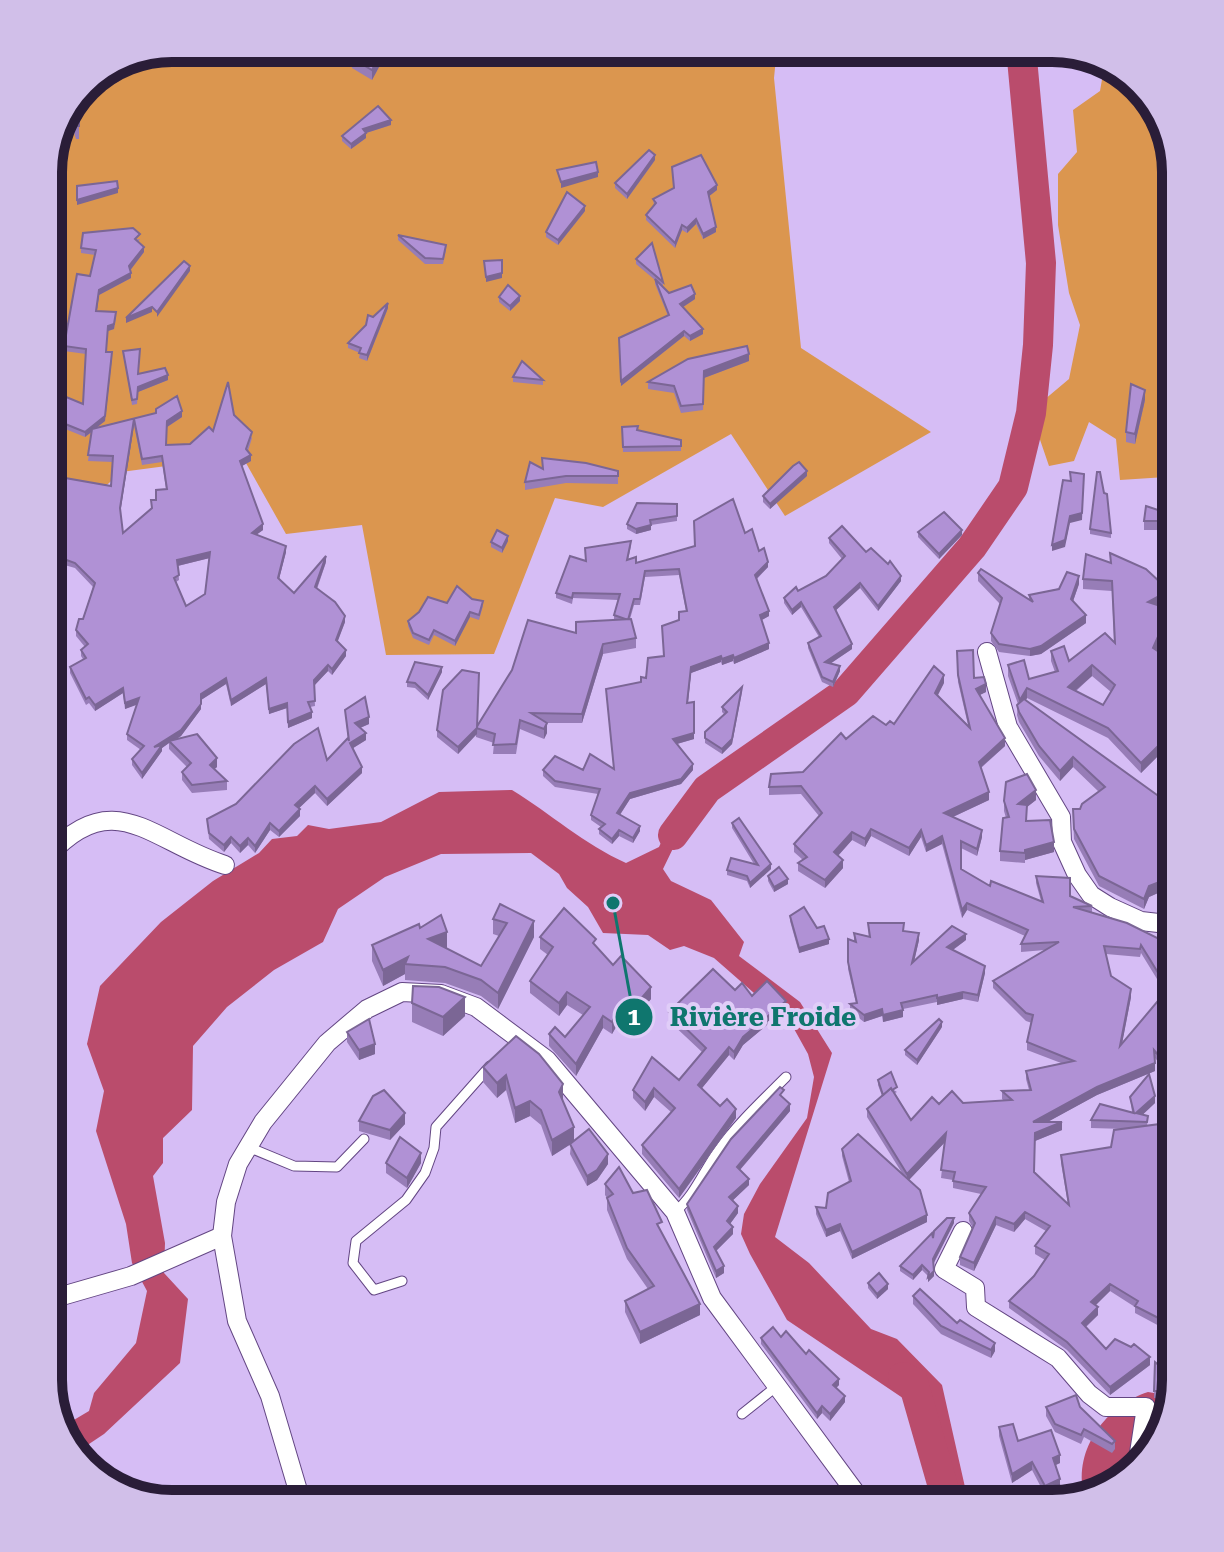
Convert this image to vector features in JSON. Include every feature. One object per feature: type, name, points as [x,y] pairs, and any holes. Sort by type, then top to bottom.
[{"type":"street","points":[[987,652],[1008,727],[1061,817],[1062,842],[1077,875],[1091,895],[1110,907],[1141,921],[1162,923]]},
{"type":"street","points":[[62,841],[68,835],[108,818],[135,823],[168,842],[225,865]]},
{"type":"street","points":[[298,1490],[270,1396],[237,1321],[222,1236],[226,1202],[238,1164],[263,1122],[327,1043],[367,1009],[402,992],[441,994],[476,1007],[513,1044],[547,1060],[675,1212],[712,1298],[854,1490]]},
{"type":"street","points":[[963,1231],[944,1269],[975,1288],[976,1307],[1058,1358],[1089,1394],[1106,1407],[1146,1407],[1140,1445]]},
{"type":"street","points":[[62,1292],[131,1276],[222,1236]]},
{"type":"lane","points":[[402,1281],[374,1290],[353,1263],[356,1241],[406,1200],[425,1173],[434,1148],[436,1127],[495,1061]]},
{"type":"lane","points":[[675,1212],[690,1199],[703,1173],[735,1129],[786,1077]]},
{"type":"lane","points":[[248,1147],[294,1166],[337,1167],[364,1139]]},
{"type":"lane","points":[[742,1414],[777,1386]]},
{"type":"shaded area","points":[[172,62],[776,62],[774,78],[801,348],[931,432],[785,516],[731,434],[603,507],[555,498],[494,654],[386,655],[362,525],[286,534],[242,456],[121,472],[62,526],[62,165],[73,123],[99,89],[137,68]]},
{"type":"shaded area","points":[[1103,75],[1135,99],[1151,123],[1161,158],[1162,477],[1120,480],[1116,439],[1089,422],[1074,461],[1049,466],[1036,428],[1044,400],[1069,379],[1080,325],[1069,293],[1058,225],[1058,174],[1077,152],[1073,110],[1100,91]]},
{"type":"shaded area","points":[[512,790],[582,838],[626,863],[659,847],[669,825],[695,803],[663,869],[671,881],[711,900],[744,942],[739,956],[800,1002],[832,1053],[775,1237],[809,1263],[871,1329],[897,1339],[942,1385],[966,1490],[936,1490],[928,1415],[787,1320],[741,1234],[744,1214],[760,1184],[807,1118],[814,1077],[808,1054],[793,1027],[714,958],[684,946],[670,950],[648,935],[603,933],[588,907],[567,888],[559,874],[531,853],[441,854],[385,877],[338,909],[323,942],[274,970],[227,1007],[193,1046],[192,1110],[163,1138],[163,1163],[153,1176],[165,1243],[164,1273],[188,1299],[180,1363],[104,1434],[85,1447],[70,1422],[89,1411],[94,1393],[136,1343],[147,1291],[132,1263],[126,1224],[96,1131],[104,1091],[87,1044],[100,986],[161,922],[213,881],[259,853],[272,839],[297,836],[308,825],[329,829],[381,822],[439,792]]},
{"type":"shaded area","points":[[1148,1392],[1161,1394],[1151,1429],[1127,1455],[1124,1464],[1101,1479],[1083,1485],[1084,1461],[1096,1431],[1119,1407]]},
{"type":"building","points":[[359,62],[376,62],[372,70]]},
{"type":"building","points":[[378,106],[391,120],[363,129],[366,133],[351,144],[342,136]]},
{"type":"building","points":[[649,150],[655,155],[627,194],[615,183]]},
{"type":"building","points":[[701,155],[717,185],[708,192],[716,227],[703,234],[696,219],[687,228],[682,225],[675,243],[646,215],[656,203],[653,199],[674,188],[672,167]]},
{"type":"building","points":[[596,162],[598,172],[561,182],[557,170]]},
{"type":"building","points":[[117,181],[118,188],[77,200],[77,186]]},
{"type":"building","points":[[567,192],[585,206],[558,240],[546,232]]},
{"type":"building","points":[[133,228],[140,234],[135,239],[144,247],[129,266],[131,273],[99,290],[96,311],[116,312],[114,324],[108,326],[106,352],[112,352],[105,416],[85,432],[62,423],[62,395],[83,404],[86,349],[64,346],[77,274],[90,276],[96,250],[81,248],[83,233]]},
{"type":"building","points":[[398,235],[446,245],[443,259],[425,258]]},
{"type":"building","points":[[652,243],[663,282],[636,259]]},
{"type":"building","points":[[502,260],[502,273],[486,277],[484,261]]},
{"type":"building","points":[[184,261],[190,266],[157,312],[152,307],[126,318]]},
{"type":"building","points":[[655,279],[669,293],[691,285],[695,294],[680,304],[703,329],[690,336],[684,331],[621,381],[619,338],[669,315]]},
{"type":"building","points":[[508,285],[520,296],[510,306],[499,297]]},
{"type":"building","points":[[388,303],[367,355],[359,353],[361,348],[348,343],[366,325],[368,315],[373,317]]},
{"type":"building","points":[[747,346],[749,354],[704,371],[703,404],[681,406],[674,386],[648,382],[688,359]]},
{"type":"building","points":[[140,349],[138,374],[165,368],[168,375],[138,387],[137,399],[132,400],[123,351]]},
{"type":"building","points":[[522,361],[543,380],[513,377]]},
{"type":"building","points":[[228,382],[234,415],[252,432],[246,449],[251,455],[240,461],[263,524],[252,533],[286,546],[278,578],[294,593],[326,556],[315,587],[335,602],[345,616],[336,640],[346,650],[332,669],[328,665],[314,680],[315,701],[308,702],[312,712],[288,722],[287,703],[269,709],[266,678],[231,700],[226,678],[201,694],[201,704],[181,730],[154,747],[162,745],[142,773],[132,759],[144,746],[127,734],[139,698],[125,703],[123,688],[95,705],[89,697],[86,699],[70,667],[86,658],[81,650],[88,644],[76,630],[95,583],[75,563],[62,558],[65,478],[111,486],[113,456],[88,455],[92,429],[156,413],[156,409],[177,396],[182,411],[167,421],[166,445],[190,444],[209,427],[213,431]],"holes":[[[134,419],[142,459],[162,456],[167,489],[156,490],[156,500],[151,500],[152,508],[123,533],[120,508]],[[210,552],[205,594],[186,606],[174,578],[179,575],[177,560]]]},
{"type":"building","points":[[1131,384],[1145,390],[1135,434],[1126,432]]},
{"type":"building","points":[[638,426],[637,430],[681,440],[681,446],[623,447],[622,427]]},
{"type":"building","points":[[542,458],[586,463],[618,471],[618,476],[566,476],[525,482],[530,462],[543,469]]},
{"type":"building","points":[[799,462],[807,471],[770,504],[763,496]]},
{"type":"building","points":[[1070,472],[1084,474],[1082,513],[1070,516],[1065,540],[1052,545],[1063,480],[1071,481]]},
{"type":"building","points":[[1097,472],[1100,472],[1104,493],[1107,494],[1111,533],[1090,529]]},
{"type":"building","points":[[733,499],[745,533],[752,529],[759,551],[764,548],[768,562],[755,575],[769,611],[760,615],[769,643],[734,658],[733,655],[722,659],[721,656],[691,667],[687,703],[694,702],[694,733],[673,739],[693,764],[681,779],[630,793],[617,813],[640,826],[633,838],[619,830],[612,839],[599,829],[605,824],[591,815],[600,789],[555,781],[543,770],[555,756],[583,770],[590,754],[614,769],[606,689],[641,682],[641,677],[646,678],[648,658],[664,656],[662,626],[679,620],[679,612],[687,611],[679,569],[645,571],[640,599],[634,599],[628,620],[614,615],[620,594],[573,593],[572,598],[556,593],[570,556],[586,561],[585,548],[631,541],[627,560],[636,557],[636,563],[695,546],[694,521]]},
{"type":"building","points":[[637,503],[677,504],[677,516],[650,520],[651,525],[636,529],[627,524]]},
{"type":"building","points":[[1146,506],[1162,511],[1162,521],[1144,521]]},
{"type":"building","points":[[944,512],[962,530],[939,554],[918,532]]},
{"type":"building","points":[[842,526],[866,552],[871,548],[888,564],[890,561],[901,576],[878,606],[860,583],[834,607],[852,644],[825,662],[840,666],[833,682],[822,677],[808,643],[821,636],[801,602],[792,610],[784,598],[796,587],[798,591],[826,576],[845,556],[829,538]]},
{"type":"building","points":[[497,530],[508,536],[502,548],[491,542]]},
{"type":"building","points":[[1110,553],[1146,569],[1162,582],[1162,594],[1148,602],[1162,606],[1162,628],[1153,648],[1162,654],[1162,742],[1141,763],[1108,728],[1027,688],[1020,700],[1008,665],[1024,660],[1029,679],[1058,671],[1051,651],[1064,646],[1069,661],[1105,633],[1115,643],[1112,581],[1083,579],[1086,554],[1111,563]],"holes":[[[1092,665],[1115,685],[1103,705],[1068,687]]]},
{"type":"building","points":[[981,569],[1033,602],[1029,595],[1059,589],[1067,572],[1079,576],[1071,599],[1086,615],[1041,646],[1030,649],[999,644],[991,633],[1002,598],[978,573]]},
{"type":"building","points":[[457,586],[472,599],[483,601],[479,615],[470,612],[455,641],[434,630],[429,640],[413,633],[408,621],[419,612],[428,597],[447,603]]},
{"type":"building","points":[[631,619],[636,638],[603,644],[582,714],[531,713],[547,723],[544,729],[520,720],[516,744],[493,745],[495,734],[476,728],[512,670],[528,620],[576,633],[576,622]]},
{"type":"building","points":[[973,650],[974,678],[984,677],[986,684],[976,689],[1005,738],[979,762],[989,792],[944,813],[982,830],[977,849],[961,841],[961,869],[990,886],[991,881],[1043,902],[1036,876],[1070,878],[1070,896],[1092,906],[1073,907],[1162,938],[1162,979],[1141,945],[1140,949],[1104,946],[1111,976],[1131,989],[1120,1046],[1162,996],[1162,1059],[1154,1050],[1155,1063],[1097,1087],[1033,1122],[1062,1122],[1035,1133],[1034,1172],[1069,1205],[1061,1155],[1111,1147],[1114,1130],[1162,1124],[1162,1320],[1135,1306],[1138,1301],[1110,1284],[1091,1302],[1098,1307],[1082,1323],[1106,1349],[1115,1339],[1131,1347],[1134,1344],[1150,1357],[1110,1387],[1067,1342],[1009,1301],[1034,1276],[1049,1254],[1035,1246],[1050,1226],[1025,1212],[1014,1224],[996,1217],[974,1263],[960,1257],[975,1223],[969,1213],[986,1187],[953,1181],[955,1172],[941,1170],[946,1133],[907,1174],[867,1109],[891,1088],[911,1120],[932,1097],[939,1104],[952,1091],[963,1103],[1012,1100],[1002,1091],[1031,1090],[1026,1071],[1074,1061],[1027,1042],[1033,1015],[1026,1013],[993,981],[1059,942],[1021,944],[1028,930],[967,903],[962,910],[942,836],[926,845],[921,830],[909,848],[871,829],[865,839],[852,832],[834,852],[843,860],[825,880],[798,863],[807,857],[794,844],[822,813],[801,786],[769,787],[771,774],[803,772],[841,733],[846,739],[873,716],[886,725],[890,721],[894,724],[934,666],[944,675],[935,693],[970,728],[958,675],[957,651]]},
{"type":"building","points":[[415,662],[442,667],[428,695],[415,683],[407,682]]},
{"type":"building","points":[[462,670],[479,673],[477,728],[458,747],[437,730],[443,690]]},
{"type":"building","points":[[742,687],[732,739],[722,749],[705,738],[705,732],[727,712],[722,707]]},
{"type":"building","points":[[365,697],[369,717],[355,723],[366,733],[350,743],[362,767],[327,799],[315,786],[295,805],[300,809],[279,831],[270,823],[255,846],[248,838],[240,846],[231,837],[224,845],[209,833],[207,819],[236,804],[294,744],[318,728],[327,760],[348,738],[349,741],[345,710]]},
{"type":"building","points":[[1024,699],[1162,799],[1162,881],[1149,886],[1144,899],[1099,876],[1074,829],[1073,809],[1080,809],[1082,804],[1105,787],[1073,757],[1060,771],[1039,746],[1017,705]]},
{"type":"building","points":[[197,734],[217,758],[210,765],[227,781],[192,785],[182,772],[191,763],[169,741]]},
{"type":"building","points":[[1027,774],[1036,790],[1018,804],[1027,805],[1026,821],[1050,820],[1054,842],[1025,850],[1025,853],[1000,851],[1003,818],[1009,817],[1004,801],[1006,782]]},
{"type":"building","points":[[739,818],[771,864],[750,883],[747,876],[727,870],[731,858],[758,865],[732,823]]},
{"type":"building","points":[[779,867],[788,879],[774,887],[768,876]]},
{"type":"building","points":[[500,904],[534,921],[498,993],[481,980],[445,967],[405,964],[408,957],[383,970],[372,945],[419,924],[420,928],[441,915],[447,932],[428,939],[481,966],[507,923],[493,919]]},
{"type":"building","points":[[804,907],[817,928],[824,926],[829,939],[799,948],[790,916]]},
{"type":"building","points":[[564,908],[596,939],[593,943],[613,965],[621,956],[651,987],[628,1014],[620,1008],[612,1022],[603,1016],[576,1064],[549,1034],[555,1027],[565,1037],[590,1007],[567,992],[559,1003],[530,981],[553,947],[540,937]]},
{"type":"building","points":[[868,923],[904,923],[903,931],[919,933],[912,963],[952,926],[966,934],[947,947],[985,966],[978,995],[963,992],[937,998],[937,995],[901,1003],[903,1010],[883,1015],[882,1009],[864,1015],[850,1004],[857,1003],[848,962],[848,939],[856,942],[854,933],[870,937]]},
{"type":"building","points":[[713,969],[735,990],[742,983],[752,996],[767,981],[786,1001],[743,1037],[734,1052],[729,1047],[698,1085],[720,1106],[727,1099],[736,1109],[679,1189],[642,1145],[675,1108],[654,1088],[645,1102],[633,1090],[652,1057],[679,1080],[706,1048],[669,1012]]},
{"type":"building","points":[[413,986],[439,987],[465,997],[443,1017],[412,1003]]},
{"type":"building","points":[[369,1019],[375,1044],[359,1050],[347,1032]]},
{"type":"building","points":[[939,1019],[942,1022],[917,1060],[905,1050]]},
{"type":"building","points":[[516,1036],[539,1054],[563,1084],[559,1092],[574,1127],[552,1140],[541,1110],[530,1101],[515,1108],[506,1075],[497,1083],[483,1067]]},
{"type":"building","points":[[891,1072],[897,1087],[883,1095],[878,1080]]},
{"type":"building","points":[[1149,1074],[1155,1096],[1136,1113],[1148,1116],[1147,1122],[1091,1120],[1100,1104],[1134,1113],[1130,1097]]},
{"type":"building","points":[[780,1087],[784,1090],[780,1095],[790,1104],[737,1167],[749,1179],[729,1197],[738,1206],[727,1221],[733,1227],[714,1247],[724,1266],[716,1271],[687,1204],[731,1139]]},
{"type":"building","points":[[384,1090],[405,1113],[390,1130],[359,1121],[373,1096]]},
{"type":"building","points":[[589,1129],[608,1154],[597,1170],[587,1176],[570,1144]]},
{"type":"building","points":[[858,1134],[920,1190],[927,1215],[852,1252],[840,1224],[826,1230],[816,1207],[826,1208],[828,1193],[851,1181],[842,1149]]},
{"type":"building","points":[[400,1137],[421,1153],[407,1178],[386,1163]]},
{"type":"building","points":[[619,1167],[633,1193],[647,1190],[662,1222],[657,1224],[700,1304],[640,1332],[625,1301],[654,1286],[627,1248],[607,1198],[613,1194],[605,1184]]},
{"type":"building","points":[[947,1218],[954,1218],[933,1259],[934,1271],[928,1277],[929,1272],[922,1265],[913,1275],[900,1266],[932,1233],[933,1238],[934,1231]]},
{"type":"building","points":[[879,1273],[888,1284],[877,1294],[868,1283]]},
{"type":"building","points":[[920,1289],[957,1323],[960,1320],[995,1343],[991,1350],[941,1326],[913,1296]]},
{"type":"building","points":[[773,1327],[781,1337],[786,1331],[806,1354],[809,1350],[839,1379],[833,1385],[845,1396],[830,1414],[822,1406],[817,1413],[761,1338]]},
{"type":"building","points":[[1155,1362],[1161,1367],[1161,1391],[1154,1391]]},
{"type":"building","points":[[1076,1395],[1080,1407],[1115,1441],[1112,1444],[1084,1429],[1081,1435],[1055,1424],[1046,1407]]},
{"type":"building","points":[[1013,1424],[1018,1441],[1051,1430],[1060,1455],[1053,1458],[1060,1479],[1045,1486],[1032,1462],[1012,1474],[999,1427]]},
{"type":"waterway","points":[[673,835],[707,789],[846,692],[972,547],[1013,487],[1031,413],[1038,345],[1041,263],[1022,62]]},
{"type":"waterway","points":[[903,1377],[913,1382],[944,1490]]},
{"type":"place","name":"Rivière Froide","points":[[613,903]]}]
